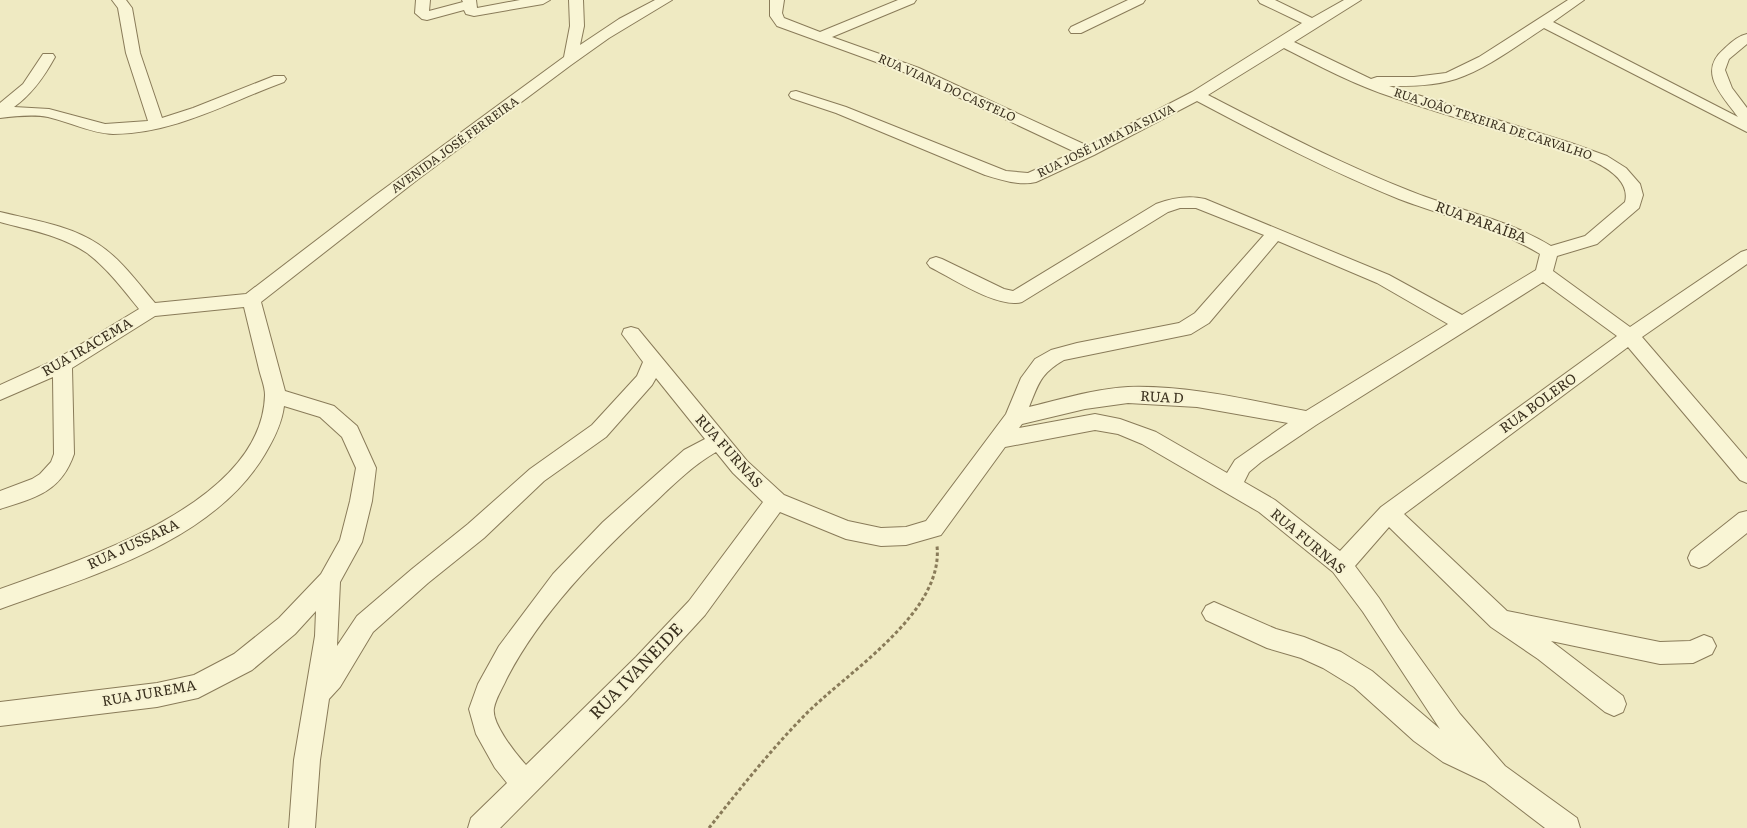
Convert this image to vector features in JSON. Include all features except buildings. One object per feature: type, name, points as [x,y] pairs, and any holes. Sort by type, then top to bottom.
[{"type":"street","points":[[119,0],[125,8],[133,53],[157,124]]},
{"type":"street","points":[[423,0],[422,13],[427,16],[472,5],[543,0]]},
{"type":"street","points":[[570,60],[577,26],[576,0]]},
{"type":"street","name":"AVENIDA JOSÉ FERREIRA","points":[[251,300],[368,209],[570,60],[626,22],[665,0]]},
{"type":"street","name":"RUA VIANA DO CASTELO","points":[[777,0],[775,14],[777,19],[790,26],[822,36],[914,71],[1088,152]]},
{"type":"street","points":[[822,36],[909,0]]},
{"type":"street","points":[[1076,30],[1138,0]]},
{"type":"street","points":[[1265,0],[1312,23]]},
{"type":"street","name":"RUA JOSÉ LIMA DA SILVA","points":[[796,95],[841,110],[1005,176],[1030,178],[1088,152],[1197,95],[1284,42],[1312,23],[1354,0]]},
{"type":"street","points":[[1361,80],[1403,82],[1449,76],[1468,68],[1544,23],[1577,0]]},
{"type":"street","points":[[1544,23],[1747,126]]},
{"type":"street","points":[[1747,38],[1731,50],[1721,62],[1718,70],[1722,83],[1747,118]]},
{"type":"street","name":"RUA JOÃO TEXEIRA DE CARVALHO","points":[[1284,42],[1361,80],[1429,105],[1566,146],[1601,159],[1620,171],[1632,184],[1635,195],[1633,204],[1591,240],[1549,252]]},
{"type":"street","points":[[0,110],[25,93],[35,81],[48,56]]},
{"type":"street","points":[[0,114],[28,111],[47,113],[100,128],[126,128],[157,124],[203,111],[240,93],[279,79]]},
{"type":"street","name":"RUA PARAÍBA","points":[[1197,95],[1340,168],[1407,196],[1490,223],[1536,243],[1549,252]]},
{"type":"street","points":[[936,263],[1000,296],[1016,298],[1155,212],[1174,203],[1199,203],[1275,233],[1383,279],[1462,324]]},
{"type":"street","points":[[0,217],[63,234],[85,244],[102,256],[151,310],[251,300]]},
{"type":"street","points":[[933,528],[1015,418],[1032,378],[1042,364],[1058,355],[1077,350],[1184,329],[1202,318],[1275,233]]},
{"type":"street","points":[[1231,486],[1242,466],[1309,419],[1544,273],[1549,252]]},
{"type":"street","name":"RUA BOLERO","points":[[1341,565],[1389,513],[1630,336],[1747,256]]},
{"type":"street","points":[[1544,273],[1630,336],[1747,474]]},
{"type":"street","name":"RUA JUSSARA","points":[[0,599],[103,560],[162,533],[207,505],[233,481],[253,456],[270,428],[275,396],[251,300]]},
{"type":"street","name":"RUA IRACEMA","points":[[0,393],[62,365],[151,310]]},
{"type":"street","name":"RUA FURNAS","points":[[631,334],[740,467],[776,501],[846,530],[882,537],[906,536],[933,528]]},
{"type":"street","points":[[317,695],[331,679],[365,624],[414,581],[476,531],[537,476],[598,431],[645,380],[653,362]]},
{"type":"street","points":[[0,500],[27,492],[40,485],[55,475],[62,464],[64,454],[62,365]]},
{"type":"street","name":"RUA JUREMA","points":[[0,714],[157,695],[198,686],[248,657],[286,626],[329,581],[351,542],[361,501],[366,468],[350,432],[327,411],[275,396]]},
{"type":"street","name":"RUA D","points":[[1015,418],[1090,401],[1127,396],[1164,396],[1204,400],[1309,419]]},
{"type":"street","name":"RUA FURNAS","points":[[1000,440],[1095,422],[1120,427],[1149,438],[1267,506],[1341,565],[1371,605],[1391,637],[1451,723],[1496,775],[1567,828]]},
{"type":"street","points":[[524,784],[504,759],[484,725],[481,709],[487,692],[507,654],[562,581],[611,529],[691,456],[718,441]]},
{"type":"street","name":"RUA IVANEIDE","points":[[481,828],[625,685],[698,607],[752,531],[776,501]]},
{"type":"street","points":[[1389,513],[1500,619],[1546,651],[1614,704]]},
{"type":"street","points":[[1699,558],[1747,520]]},
{"type":"street","points":[[302,828],[307,760],[327,636],[329,581]]},
{"type":"street","points":[[1214,613],[1275,640],[1304,648],[1332,660],[1363,679],[1423,732],[1452,753],[1496,775]]},
{"type":"street","points":[[1500,619],[1660,654],[1693,652],[1704,646]]},
{"type":"path","points":[[709,828],[744,782],[819,701],[884,643],[910,616],[930,587],[932,580],[938,555],[933,528]]}]
